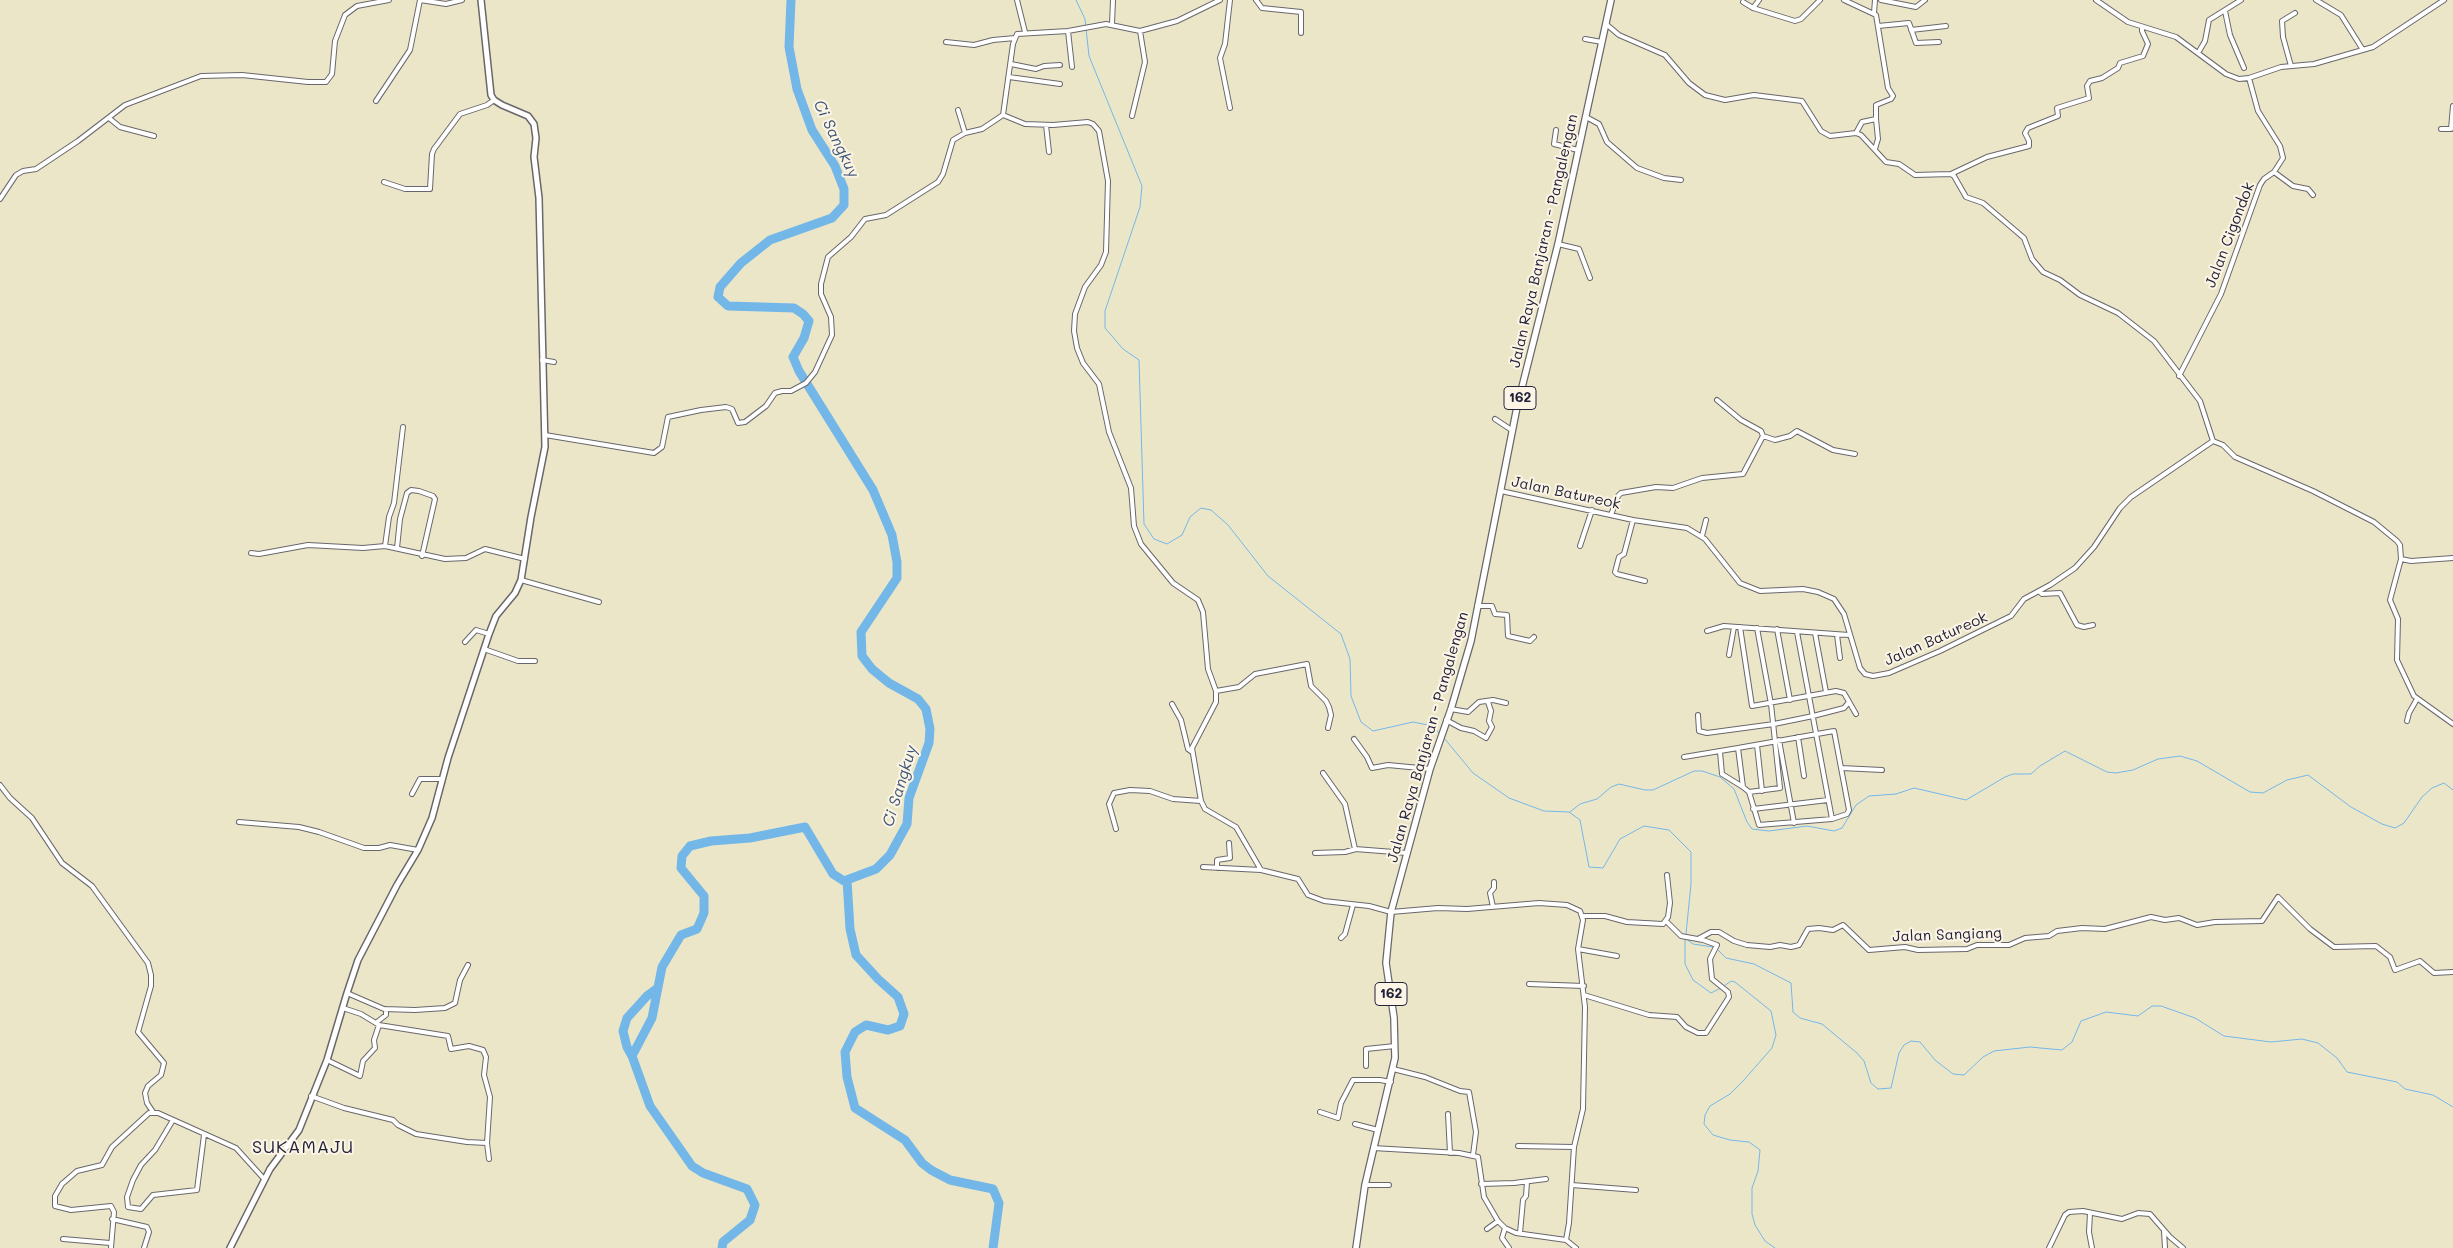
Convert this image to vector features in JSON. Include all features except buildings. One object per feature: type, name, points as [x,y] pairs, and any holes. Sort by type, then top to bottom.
[{"type":"main road","name":"Jalan Raya Banjaran - Pangalengan","points":[[1356,1248],[1364,1185],[1393,1070],[1395,1046],[1394,1018],[1386,963],[1391,912],[1430,769],[1451,709],[1471,640],[1513,431],[1558,244],[1611,0]]},
{"type":"street","points":[[0,199],[16,175],[23,171],[36,169],[125,105],[203,76],[242,75],[326,82],[332,74],[334,41],[345,15],[357,6],[389,0]]},
{"type":"street","points":[[376,101],[410,50],[420,0],[446,4],[462,0]]},
{"type":"street","points":[[230,1248],[270,1169],[294,1138],[327,1060],[347,993],[371,934],[418,850],[432,818],[442,779],[496,616],[516,593],[522,580],[531,517],[544,459],[545,436],[539,198],[534,157],[536,138],[535,128],[528,116],[494,100],[489,88],[481,0]]},
{"type":"street","points":[[1018,0],[1025,32]]},
{"type":"street","points":[[1112,0],[1112,24]]},
{"type":"street","points":[[545,436],[654,453],[662,447],[668,417],[700,410],[730,408],[737,421],[743,423],[766,406],[775,394],[782,390],[791,391],[806,383],[815,372],[832,335],[831,318],[821,294],[828,257],[851,237],[865,220],[886,215],[938,182],[943,174],[951,143],[966,133],[982,129],[1003,115],[1010,64],[1017,34],[1025,32],[1068,31],[1112,24],[1140,31],[1177,21],[1220,0]]},
{"type":"street","points":[[1230,0],[1225,44],[1220,58],[1230,108]]},
{"type":"street","points":[[1256,0],[1262,8],[1301,12],[1301,33]]},
{"type":"street","points":[[1753,8],[1759,0]]},
{"type":"street","points":[[1743,2],[1753,8],[1795,21],[1801,19],[1820,0]]},
{"type":"street","points":[[1844,0],[1874,14]]},
{"type":"street","points":[[1875,0],[1874,14],[1878,26],[1888,88],[1893,96],[1891,99],[1876,105],[1878,139],[1875,149]]},
{"type":"street","points":[[1881,0],[1916,7],[1926,0]]},
{"type":"street","points":[[2096,0],[2128,22],[2176,37],[2233,78],[2249,78],[2291,66],[2314,64],[2363,50],[2384,41],[2444,0]]},
{"type":"street","points":[[2198,53],[2205,40],[2208,22],[2240,0]]},
{"type":"street","points":[[2316,0],[2341,15],[2363,50]]},
{"type":"street","points":[[2225,11],[2230,34],[2244,68]]},
{"type":"street","points":[[2291,66],[2283,37],[2282,21],[2295,13]]},
{"type":"street","points":[[1878,26],[1906,23],[1911,26],[1917,44],[1939,42]]},
{"type":"street","points":[[1606,24],[1619,35],[1665,55],[1675,64],[1689,83],[1705,95],[1724,100],[1754,94],[1779,100],[1800,100],[1804,103],[1821,131],[1834,136],[1856,133],[1875,149],[1886,162],[1899,164],[1916,175],[1951,174],[1987,157],[2029,146],[2025,133],[2028,128],[2058,116],[2057,108],[2089,98],[2089,82],[2102,78],[2118,68],[2120,64],[2143,56],[2148,44],[2142,27]]},
{"type":"street","points":[[1911,30],[1946,26]]},
{"type":"street","points":[[1068,31],[1072,67]]},
{"type":"street","points":[[1132,116],[1145,62],[1140,31]]},
{"type":"street","points":[[946,42],[974,45],[993,40],[1015,38]]},
{"type":"street","points":[[1585,39],[1602,42]]},
{"type":"street","points":[[1010,64],[1036,69],[1044,66],[1060,66]]},
{"type":"street","points":[[1009,76],[1060,84]]},
{"type":"street","name":"Jalan Cigondok","points":[[2179,376],[2221,294],[2260,185],[2264,179],[2274,172],[2283,158],[2258,111],[2249,78]]},
{"type":"street","points":[[384,182],[406,190],[430,190],[434,148],[460,114],[487,105],[494,100]]},
{"type":"street","points":[[2441,129],[2451,129],[2453,106]]},
{"type":"street","points":[[958,110],[966,133]]},
{"type":"street","points":[[1003,115],[1025,124],[1046,125],[1088,122],[1094,124],[1100,131],[1108,182],[1106,252],[1102,265],[1086,287],[1075,314],[1076,348],[1083,362],[1099,384],[1109,432],[1131,488],[1134,526],[1140,544],[1173,583],[1198,600],[1201,607],[1208,668],[1216,691],[1216,706],[1194,740],[1192,752],[1201,801],[1208,812],[1236,827],[1261,870]]},
{"type":"street","points":[[1586,117],[1600,124],[1607,142],[1637,168],[1664,178],[1681,180]]},
{"type":"street","points":[[108,118],[120,127],[154,136]]},
{"type":"street","points":[[1856,133],[1862,122],[1876,119]]},
{"type":"street","points":[[1046,125],[1049,152]]},
{"type":"street","points":[[1556,130],[1554,144],[1578,150]]},
{"type":"street","points":[[2274,172],[2293,186],[2308,189],[2313,195]]},
{"type":"street","points":[[1951,174],[1966,197],[1983,202],[2024,238],[2032,258],[2043,272],[2060,280],[2080,295],[2118,313],[2140,329],[2159,347],[2179,376],[2200,401],[2213,441],[2223,445],[2235,457],[2313,491],[2374,522],[2400,545],[2401,559],[2390,600],[2398,620],[2396,652],[2409,688],[2417,699],[2453,724]]},
{"type":"street","points":[[1558,244],[1579,249],[1590,278]]},
{"type":"street","points":[[542,360],[554,362]]},
{"type":"street","points":[[1610,515],[1618,496],[1622,493],[1656,488],[1672,488],[1702,478],[1743,474],[1763,436],[1762,431],[1741,420],[1717,400]]},
{"type":"street","points":[[1494,419],[1513,431]]},
{"type":"street","points":[[385,546],[389,517],[394,503],[403,427]]},
{"type":"street","points":[[1763,436],[1775,440],[1787,437],[1797,431],[1832,450],[1855,454]]},
{"type":"street","name":"Jalan Batureok","points":[[1501,491],[1634,520],[1679,525],[1702,536],[1740,583],[1760,591],[1803,589],[1818,592],[1834,599],[1844,614],[1860,668],[1865,674],[1880,675],[1940,651],[2011,616],[2024,599],[2075,568],[2094,547],[2120,508],[2131,497],[2213,441]]},
{"type":"street","points":[[396,548],[400,519],[407,493],[410,490],[419,491],[433,496],[435,499],[422,556]]},
{"type":"street","points":[[1580,546],[1592,510]]},
{"type":"street","points":[[1634,520],[1624,554],[1619,557],[1615,572],[1644,581]]},
{"type":"street","points":[[1702,536],[1706,520]]},
{"type":"street","points":[[250,553],[259,554],[308,545],[363,548],[385,546],[422,556],[445,559],[470,557],[483,549],[525,559]]},
{"type":"street","points":[[2401,559],[2411,561],[2453,558]]},
{"type":"street","points":[[522,580],[599,602]]},
{"type":"street","points":[[2039,591],[2042,594],[2060,593],[2077,625],[2084,627],[2092,625]]},
{"type":"street","points":[[1477,606],[1492,606],[1495,614],[1507,615],[1508,636],[1530,641],[1534,637]]},
{"type":"street","points":[[1707,632],[1718,627],[1740,627],[1849,635]]},
{"type":"street","points":[[1729,655],[1734,627]]},
{"type":"street","points":[[1740,627],[1752,706],[1771,704],[1826,692],[1844,693],[1856,714]]},
{"type":"street","points":[[1757,628],[1794,823]]},
{"type":"street","points":[[1777,629],[1790,700]]},
{"type":"street","points":[[465,642],[476,630],[489,634]]},
{"type":"street","points":[[1797,632],[1832,819]]},
{"type":"street","points":[[1815,633],[1826,692]]},
{"type":"street","points":[[1837,635],[1840,658]]},
{"type":"street","points":[[484,649],[518,661],[535,661]]},
{"type":"street","points":[[1216,691],[1239,687],[1256,674],[1308,664],[1311,686],[1326,701],[1329,707],[1331,715],[1328,728]]},
{"type":"street","points":[[2407,721],[2417,699]]},
{"type":"street","points":[[1451,709],[1468,712],[1479,702],[1493,700],[1506,703]]},
{"type":"street","points":[[1446,721],[1461,728],[1474,731],[1486,738],[1492,727],[1488,721],[1491,711],[1488,702]]},
{"type":"street","points":[[1698,715],[1699,730],[1704,733],[1774,724],[1813,716],[1844,708],[1849,702]]},
{"type":"street","points":[[1172,704],[1181,720],[1188,749],[1192,752]]},
{"type":"street","points":[[1684,757],[1834,732],[1849,810],[1847,814],[1832,819],[1762,826],[1756,822],[1749,792],[1743,786],[1722,774],[1720,752]]},
{"type":"street","points":[[1798,737],[1804,776]]},
{"type":"street","points":[[1354,739],[1367,757],[1372,768],[1388,765],[1430,769]]},
{"type":"street","points":[[1749,792],[1780,788],[1778,740]]},
{"type":"street","points":[[1757,745],[1762,791]]},
{"type":"street","points":[[1738,748],[1743,786]]},
{"type":"street","points":[[1841,768],[1882,770]]},
{"type":"street","points":[[1323,773],[1345,804],[1356,849]]},
{"type":"street","points":[[412,794],[420,779],[442,779]]},
{"type":"street","points":[[0,785],[10,798],[32,818],[62,863],[74,875],[92,886],[148,963],[151,986],[138,1032],[164,1063],[160,1076],[148,1086],[145,1093],[147,1103],[153,1112],[239,1150],[265,1180]]},
{"type":"street","points":[[1116,829],[1109,804],[1115,793],[1130,790],[1150,791],[1174,799],[1201,801]]},
{"type":"street","points":[[1753,810],[1828,800]]},
{"type":"street","points":[[239,822],[299,827],[364,848],[379,848],[390,845],[418,850]]},
{"type":"street","points":[[1217,868],[1217,860],[1230,858],[1230,844]]},
{"type":"street","points":[[1315,853],[1345,852],[1356,849],[1407,853]]},
{"type":"street","points":[[1203,867],[1261,870],[1298,879],[1308,895],[1324,901],[1353,906],[1369,906],[1391,912],[1558,903],[1574,908],[1582,916],[1605,916],[1627,922],[1653,925],[1663,924],[1666,921],[1670,903],[1667,875]]},
{"type":"street","points":[[1493,907],[1490,893],[1494,888],[1494,882]]},
{"type":"street","name":"Jalan Sangiang","points":[[1698,938],[1717,932],[1734,942],[1747,945],[1791,947],[1799,945],[1808,930],[1819,928],[1833,930],[1843,925],[1869,950],[1905,947],[1918,950],[1967,949],[1977,945],[2008,945],[2025,938],[2049,936],[2057,932],[2082,928],[2105,929],[2151,917],[2165,920],[2179,918],[2197,925],[2215,922],[2262,921],[2278,898],[2310,929],[2334,947],[2376,946],[2390,957],[2395,970],[2420,961],[2434,973],[2453,972]]},
{"type":"street","points":[[1340,938],[1345,934],[1353,906]]},
{"type":"street","points":[[1566,1240],[1574,1147],[1583,1110],[1584,986],[1578,949],[1582,916]]},
{"type":"street","points":[[1584,995],[1649,1015],[1677,1017],[1686,1027],[1704,1034],[1729,997],[1728,992],[1712,979],[1710,959],[1716,947],[1698,938],[1681,936],[1666,921]]},
{"type":"street","points":[[1578,949],[1617,956]]},
{"type":"street","points":[[347,993],[373,1006],[386,1009],[438,1009],[454,1005],[460,980],[468,965]]},
{"type":"street","points":[[1529,984],[1584,986]]},
{"type":"street","points":[[343,1008],[378,1023],[448,1036],[451,1048],[469,1046],[482,1050],[486,1057],[484,1075],[490,1097],[487,1142],[489,1159]]},
{"type":"street","points":[[327,1060],[360,1076],[363,1061],[374,1048],[378,1023],[386,1015],[386,1009]]},
{"type":"street","points":[[1366,1066],[1366,1049],[1395,1046]]},
{"type":"street","points":[[1393,1070],[1425,1077],[1469,1093],[1476,1132],[1473,1155]]},
{"type":"street","points":[[1320,1112],[1338,1118],[1341,1103],[1353,1080],[1391,1082]]},
{"type":"street","points":[[311,1096],[344,1108],[393,1120],[412,1132],[467,1142],[487,1142]]},
{"type":"street","points":[[110,1248],[114,1212],[112,1206],[83,1210],[55,1206],[57,1191],[77,1171],[102,1165],[112,1147],[133,1126],[153,1112]]},
{"type":"street","points":[[1448,1114],[1450,1153]]},
{"type":"street","points":[[174,1120],[156,1150],[141,1165],[135,1175],[127,1197],[128,1207],[141,1210],[153,1195],[197,1190],[204,1135]]},
{"type":"street","points":[[1355,1124],[1378,1130]]},
{"type":"street","points":[[1518,1146],[1574,1147]]},
{"type":"street","points":[[1373,1148],[1473,1155],[1480,1159],[1481,1184],[1488,1205],[1505,1228],[1520,1233],[1566,1240],[1576,1248]]},
{"type":"street","points":[[1481,1184],[1527,1182],[1546,1179]]},
{"type":"street","points":[[1520,1233],[1523,1200],[1526,1196],[1527,1182]]},
{"type":"street","points":[[1364,1185],[1390,1185]]},
{"type":"street","points":[[1572,1185],[1636,1190]]},
{"type":"street","points":[[2049,1248],[2060,1221],[2067,1213],[2074,1211],[2126,1218],[2146,1212],[2155,1218],[2164,1231],[2183,1248]]},
{"type":"street","points":[[2090,1213],[2089,1232],[2092,1248]]},
{"type":"street","points":[[112,1219],[147,1228],[149,1232],[144,1248]]},
{"type":"street","points":[[1488,1229],[1498,1221]]},
{"type":"street","points":[[1505,1228],[1502,1238],[1509,1248]]},
{"type":"street","points":[[2164,1231],[2165,1248]]},
{"type":"street","points":[[63,1239],[110,1243]]},
{"type":"waterway","name":"Ci Sangkuy","points":[[722,1248],[723,1242],[750,1220],[755,1205],[747,1189],[703,1173],[692,1166],[650,1106],[632,1056],[652,1018],[662,967],[681,935],[697,929],[704,913],[704,896],[681,868],[682,856],[690,846],[711,841],[750,838],[805,827],[833,874],[844,881],[876,869],[890,855],[907,824],[909,798],[929,743],[930,729],[926,709],[918,699],[889,683],[872,669],[862,656],[861,632],[897,578],[897,562],[892,535],[873,490],[799,371],[793,357],[804,338],[809,321],[794,308],[728,306],[718,297],[720,287],[741,263],[770,240],[832,218],[844,205],[844,189],[835,166],[812,130],[797,89],[789,47],[791,0]]},
{"type":"waterway","points":[[1076,0],[1085,19],[1089,56],[1142,186],[1140,207],[1105,311],[1105,328],[1123,349],[1139,360],[1144,524],[1154,539],[1167,544],[1182,535],[1190,517],[1201,508],[1211,510],[1228,525],[1268,576],[1341,634],[1350,659],[1351,696],[1361,722],[1373,731],[1413,722],[1433,726],[1439,733]]},
{"type":"waterway","points":[[1444,738],[1473,773],[1509,798],[1544,811],[1569,812],[1580,820],[1589,867],[1603,868],[1620,839],[1644,826],[1669,830],[1691,852],[1691,884],[1686,934]]},
{"type":"waterway","points":[[1570,812],[1580,804],[1597,799],[1611,787],[1619,784],[1653,790],[1694,771],[1702,771],[1720,777],[1734,789],[1747,822],[1752,829],[1769,831],[1807,826],[1834,831],[1842,828],[1856,805],[1869,796],[1896,794],[1914,788],[1966,800],[2005,777],[2013,774],[2031,774],[2040,766],[2065,751],[2107,772],[2116,773],[2133,770],[2158,759],[2180,756],[2197,761],[2250,792],[2263,793],[2287,780],[2308,775],[2351,807],[2382,824],[2395,828],[2404,823],[2422,797],[2432,788],[2444,783],[2453,790]]},
{"type":"waterway","points":[[847,880],[850,929],[856,955],[898,997],[904,1014],[900,1026],[888,1030],[866,1025],[855,1032],[845,1052],[847,1077],[855,1108],[905,1140],[922,1163],[931,1170],[950,1180],[993,1189],[999,1203],[993,1248]]},
{"type":"waterway","points":[[1685,938],[1693,944],[1713,947]]},
{"type":"waterway","points":[[1685,940],[1685,964],[1693,980],[1711,993],[1721,988]]},
{"type":"waterway","points":[[1717,949],[1726,958],[1754,964],[1791,983],[1793,1012],[1800,1018],[1822,1024],[1857,1053],[1864,1061],[1871,1083],[1878,1089],[1891,1088],[1899,1053],[1904,1045],[1911,1041],[1920,1042],[1935,1060],[1953,1074],[1964,1075],[1983,1057],[1994,1051],[2030,1047],[2062,1050],[2072,1042],[2081,1021],[2106,1012],[2138,1016],[2152,1006],[2161,1006],[2195,1018],[2224,1036],[2271,1042],[2302,1039],[2318,1043],[2337,1058],[2347,1072],[2397,1082],[2405,1089],[2433,1095],[2453,1107]]},
{"type":"waterway","points":[[1724,986],[1731,981],[1735,982],[1771,1011],[1776,1035],[1772,1048],[1743,1081],[1730,1094],[1710,1106],[1705,1115],[1704,1124],[1713,1135],[1730,1140],[1749,1142],[1760,1150],[1758,1171],[1752,1188],[1752,1214],[1755,1225],[1765,1241],[1775,1248]]},
{"type":"waterway","points":[[632,1056],[627,1047],[623,1031],[627,1018],[647,996],[658,988]]},
{"type":"district","name":"SUKAMAJU","points":[[303,1147]]}]
